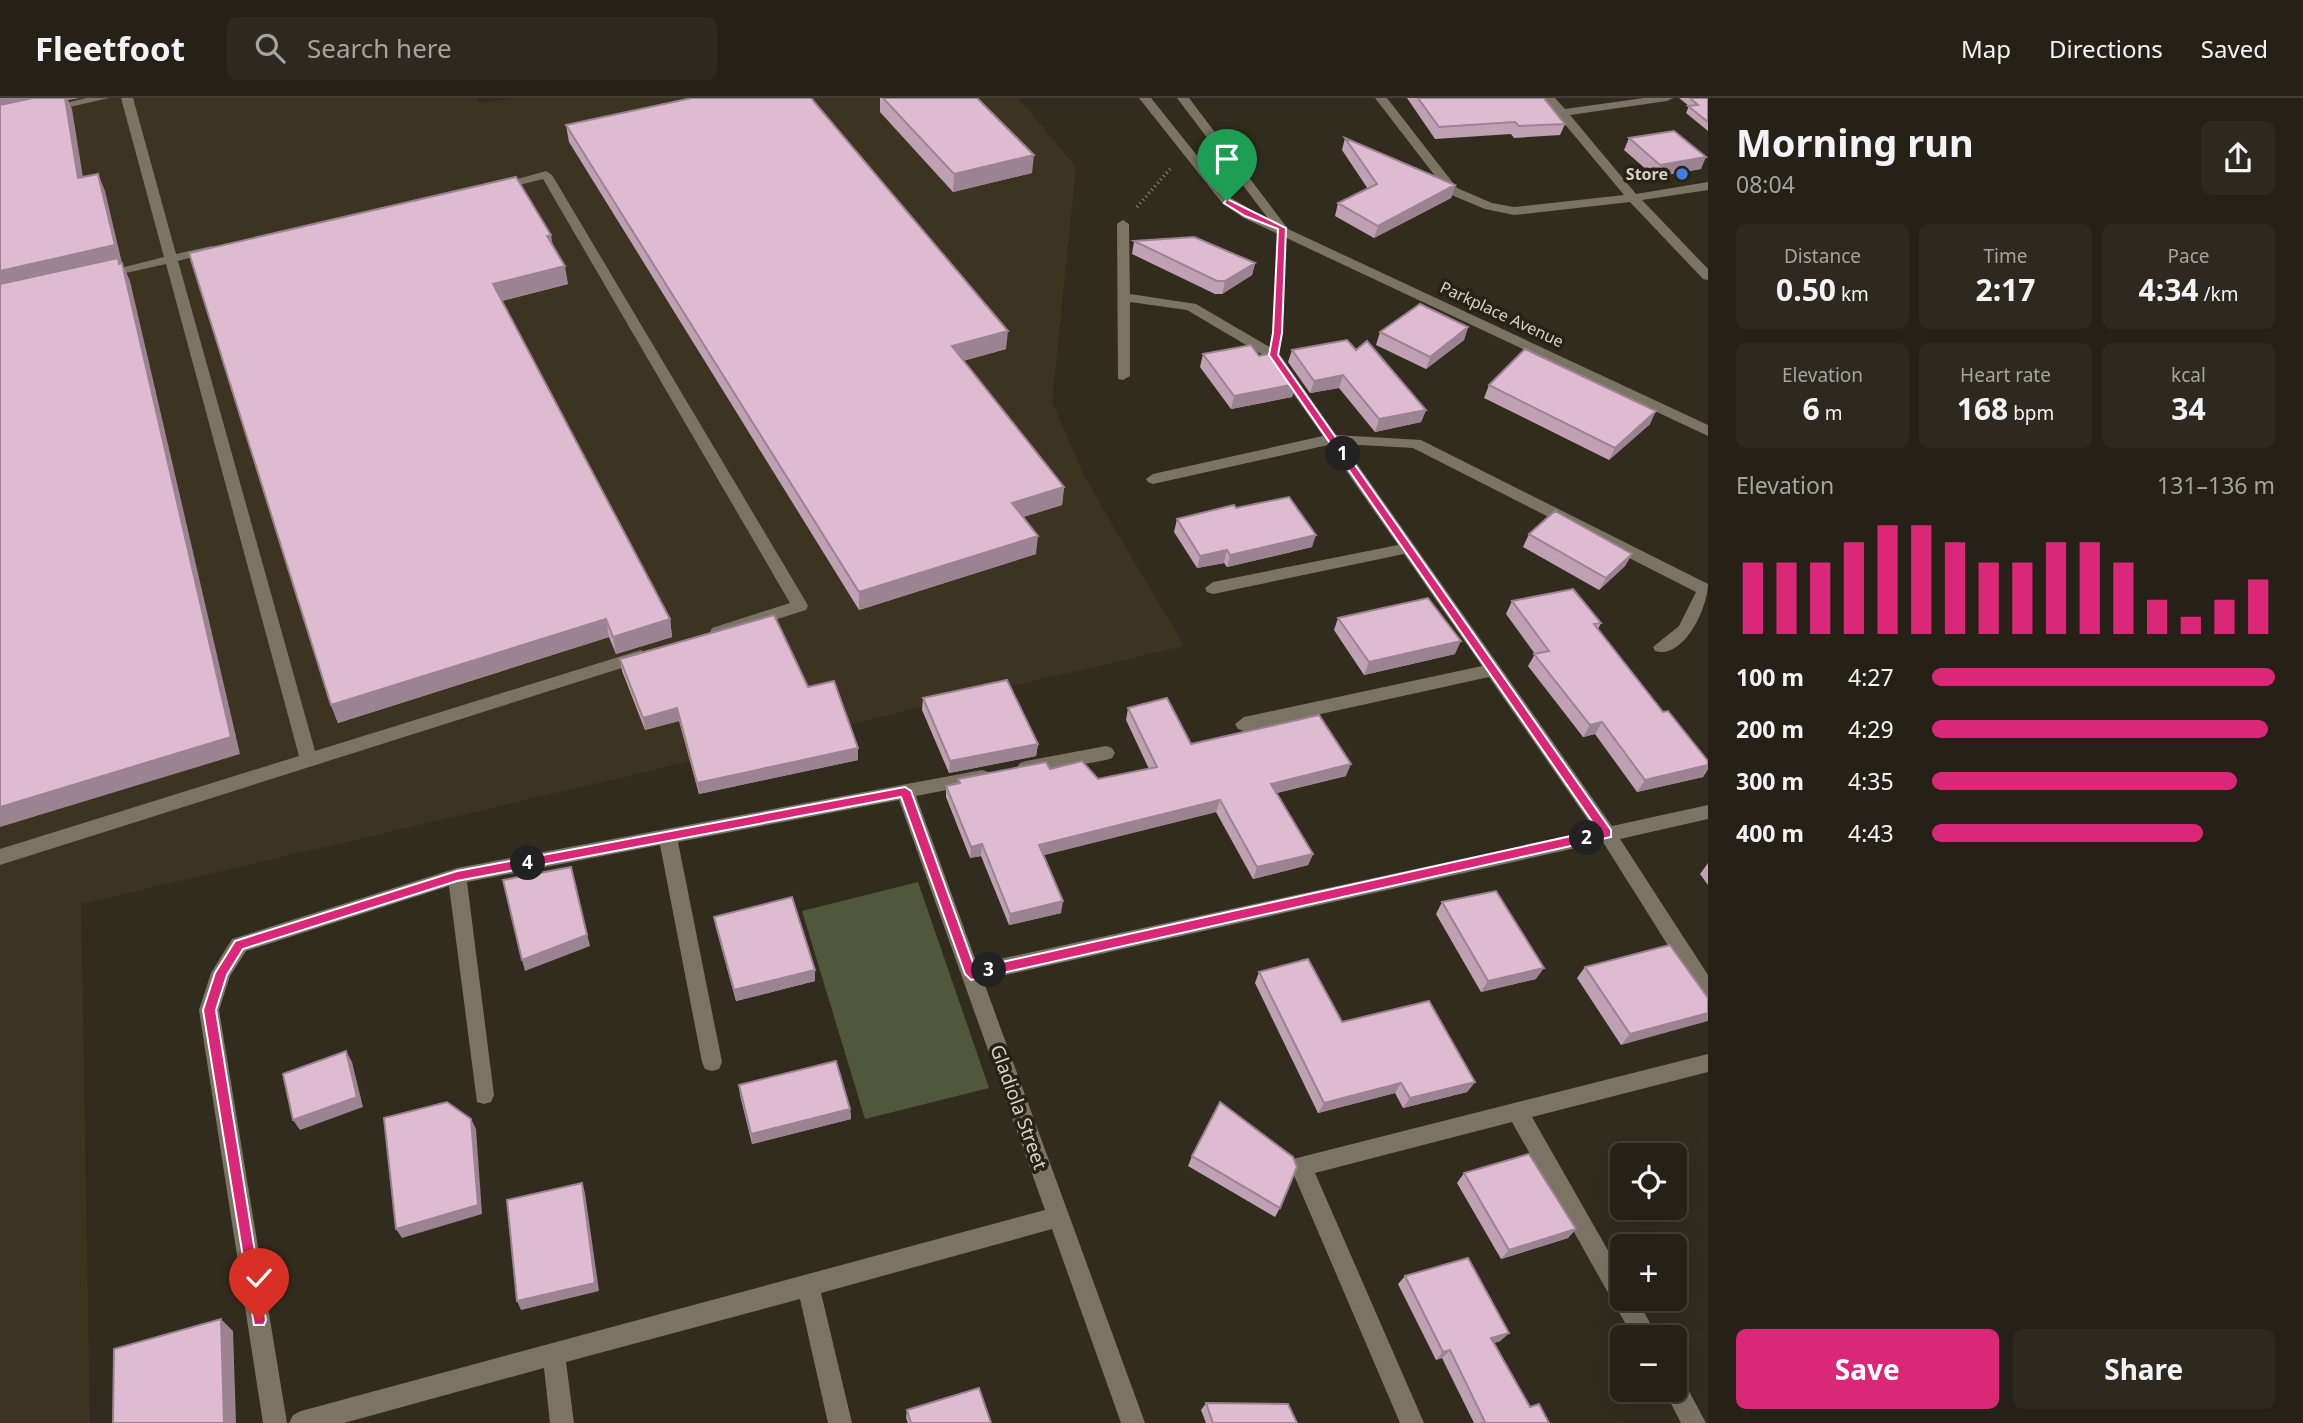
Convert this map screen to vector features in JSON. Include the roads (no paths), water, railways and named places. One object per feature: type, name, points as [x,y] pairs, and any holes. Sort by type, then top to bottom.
[{"type":"street","points":[[39,111],[103,98]]},
{"type":"street","points":[[127,98],[309,760]]},
{"type":"street","name":"Parkplace Avenue","points":[[1145,98],[1227,201],[1248,215],[1282,228],[1708,431]]},
{"type":"street","name":"Parkplace Avenue","points":[[1183,98],[1282,228]]},
{"type":"street","points":[[1381,98],[1453,191],[1489,206],[1514,211],[1633,198],[1708,186]]},
{"type":"street","points":[[1549,98],[1633,198],[1708,276]]},
{"type":"street","points":[[1563,113],[1667,98]]},
{"type":"street","points":[[479,190],[546,175],[800,606],[707,635]]},
{"type":"street","points":[[1123,224],[1123,376]]},
{"type":"street","points":[[92,276],[225,247]]},
{"type":"street","points":[[1125,297],[1191,307],[1273,355],[1606,833],[1708,992]]},
{"type":"street","points":[[1153,479],[1332,439],[1416,443],[1706,590],[1685,630],[1661,648]]},
{"type":"street","points":[[1213,589],[1408,548]]},
{"type":"street","points":[[0,857],[654,652]]},
{"type":"street","points":[[1244,724],[1493,670]]},
{"type":"street","points":[[275,1423],[209,1010],[221,973],[239,945],[457,876],[1106,753]]},
{"type":"street","name":"Gladiola Street","points":[[905,791],[1133,1423]]},
{"type":"street","points":[[971,974],[1708,812]]},
{"type":"street","points":[[668,836],[712,1062]]},
{"type":"street","points":[[457,876],[484,1094]]},
{"type":"street","points":[[1412,1423],[1301,1166],[1708,1063]]},
{"type":"street","points":[[1518,1113],[1610,1274]]},
{"type":"street","points":[[301,1423],[1059,1217]]},
{"type":"street","points":[[808,1286],[840,1423]]},
{"type":"street","points":[[554,1355],[562,1423]]},
{"type":"street","points":[[1683,1402],[1695,1423]]},
{"type":"place","name":"Store","points":[[1682,174]]}]
